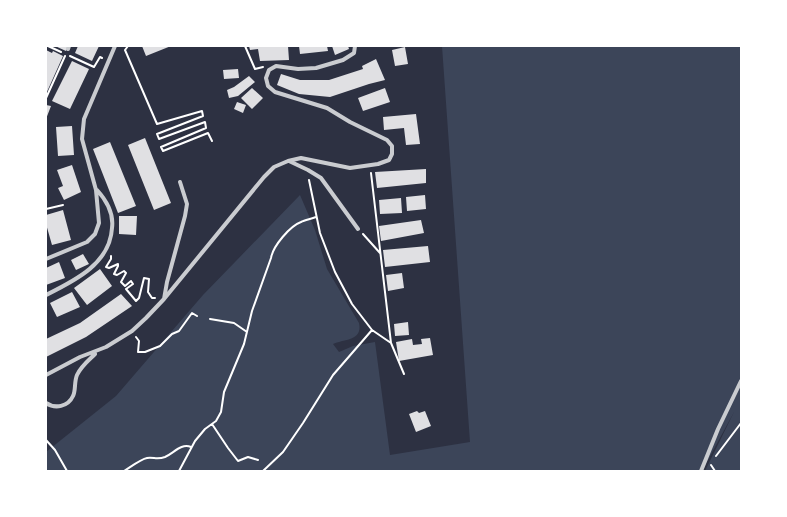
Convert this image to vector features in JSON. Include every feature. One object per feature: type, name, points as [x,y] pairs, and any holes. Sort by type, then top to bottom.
[{"type":"street","points":[[46,259],[87,242],[95,234],[99,223],[96,190],[82,139],[84,119],[115,46]]},
{"type":"street","points":[[46,375],[80,357],[97,352],[118,341],[132,331],[164,299],[264,177],[274,167],[288,161],[301,158],[350,168],[389,160],[392,154],[392,146],[387,140],[327,108],[275,92],[268,86],[266,78],[269,70],[276,66],[298,69],[316,68],[343,60],[354,53],[355,46]]},
{"type":"street","points":[[288,161],[305,168],[321,178],[358,229]]},
{"type":"street","points":[[164,299],[167,282],[186,216],[187,204],[180,182]]},
{"type":"street","points":[[46,295],[78,278],[94,265],[109,245],[112,235],[113,218],[104,198],[96,190]]},
{"type":"street","points":[[46,403],[50,406],[57,407],[63,406],[68,402],[73,396],[75,381],[79,371],[97,352]]},
{"type":"street","points":[[701,471],[718,429],[741,381]]},
{"type":"path","points":[[46,98],[66,54],[48,46]]},
{"type":"path","points":[[128,46],[125,50],[157,124],[202,111],[203,116],[158,134],[159,139],[205,122],[206,128],[161,147],[163,151],[208,133],[212,141]]},
{"type":"path","points":[[245,46],[255,69]]},
{"type":"path","points":[[64,59],[66,61],[70,50],[69,48]]},
{"type":"path","points":[[68,56],[94,67],[100,57]]},
{"type":"path","points":[[370,165],[391,343],[404,374]]},
{"type":"path","points":[[305,168],[320,233],[335,272],[352,304],[372,330],[391,343]]},
{"type":"path","points":[[46,209],[63,205]]},
{"type":"path","points":[[179,471],[191,447],[200,435],[216,421],[220,412],[224,392],[244,344],[252,311],[271,258],[272,250],[279,241],[299,222],[316,217]]},
{"type":"path","points":[[358,229],[380,253]]},
{"type":"path","points":[[111,256],[111,259],[106,267],[109,268],[118,264],[114,274],[117,275],[124,271],[126,273],[121,282],[125,286],[131,281],[133,284],[126,289],[136,301],[139,298],[144,278],[149,279],[148,292],[152,298]]},
{"type":"path","points":[[132,331],[138,341],[138,352],[144,352],[160,346],[172,334],[179,331],[192,313],[197,316]]},
{"type":"path","points":[[210,319],[234,323],[247,332]]},
{"type":"path","points":[[263,471],[283,452],[333,375],[372,330]]},
{"type":"path","points":[[714,458],[741,423]]},
{"type":"path","points":[[212,424],[238,461],[248,457],[258,460]]},
{"type":"path","points":[[46,440],[55,450],[67,471]]},
{"type":"path","points":[[124,471],[146,458],[156,459],[167,456],[179,448],[188,446],[191,447]]},
{"type":"path","points":[[707,468],[710,464],[715,471]]},
{"type":"shaded area","points":[[442,46],[741,46],[741,471],[705,471],[734,412],[702,471],[46,471],[46,452],[116,396],[203,295],[300,195],[315,230],[327,269],[359,323],[358,333],[355,336],[333,344],[339,352],[353,346],[375,342],[390,455],[470,442]]},
{"type":"building","points":[[55,46],[68,46],[66,51]]},
{"type":"building","points":[[78,46],[99,46],[92,61],[75,53]]},
{"type":"building","points":[[142,46],[171,46],[146,56]]},
{"type":"building","points":[[249,46],[288,46],[289,60],[260,61],[258,49],[250,50]]},
{"type":"building","points":[[299,46],[327,46],[328,51],[300,54]]},
{"type":"building","points":[[332,46],[348,46],[349,49],[335,55]]},
{"type":"building","points":[[405,47],[408,64],[395,66],[392,50]]},
{"type":"building","points":[[46,50],[52,53],[53,51],[63,56],[46,94]]},
{"type":"building","points":[[376,59],[385,80],[330,97],[299,94],[277,85],[281,74],[300,80],[329,80],[363,69],[362,66]]},
{"type":"building","points":[[72,61],[89,69],[70,109],[52,101]]},
{"type":"building","points":[[238,69],[239,78],[224,79],[223,70]]},
{"type":"building","points":[[249,76],[255,82],[238,96],[229,98],[227,90],[234,87]]},
{"type":"building","points":[[252,88],[263,98],[252,109],[241,98]]},
{"type":"building","points":[[385,88],[390,102],[363,111],[358,98]]},
{"type":"building","points":[[237,102],[246,105],[243,113],[234,109]]},
{"type":"building","points":[[46,105],[51,106],[46,119]]},
{"type":"building","points":[[416,114],[420,144],[406,145],[404,128],[384,130],[383,117]]},
{"type":"building","points":[[72,126],[74,155],[58,156],[56,127]]},
{"type":"building","points":[[145,138],[171,203],[154,210],[128,145]]},
{"type":"building","points":[[110,142],[136,206],[118,213],[93,149]]},
{"type":"building","points":[[72,165],[81,192],[64,200],[58,188],[63,186],[57,170]]},
{"type":"building","points":[[426,169],[426,183],[377,188],[375,172]]},
{"type":"building","points":[[425,195],[426,209],[407,211],[406,197]]},
{"type":"building","points":[[401,198],[402,213],[380,214],[379,200]]},
{"type":"building","points":[[63,210],[71,240],[52,245],[46,224],[46,215]]},
{"type":"building","points":[[119,216],[137,216],[136,235],[119,234]]},
{"type":"building","points":[[421,220],[424,233],[381,241],[379,226]]},
{"type":"building","points":[[428,246],[430,262],[385,267],[383,250]]},
{"type":"building","points":[[83,254],[89,264],[76,270],[71,260]]},
{"type":"building","points":[[59,262],[65,278],[46,285],[46,268]]},
{"type":"building","points":[[100,269],[112,286],[87,305],[74,288]]},
{"type":"building","points":[[402,273],[404,288],[388,291],[386,275]]},
{"type":"building","points":[[72,292],[80,307],[57,317],[50,303]]},
{"type":"building","points":[[121,294],[132,306],[86,337],[46,357],[46,339],[80,323]]},
{"type":"building","points":[[408,322],[409,335],[395,336],[394,324]]},
{"type":"building","points":[[430,338],[433,355],[399,361],[396,342],[412,339],[413,345],[422,344],[421,339]]},
{"type":"building","points":[[417,411],[419,413],[425,411],[431,426],[416,432],[409,414]]}]
